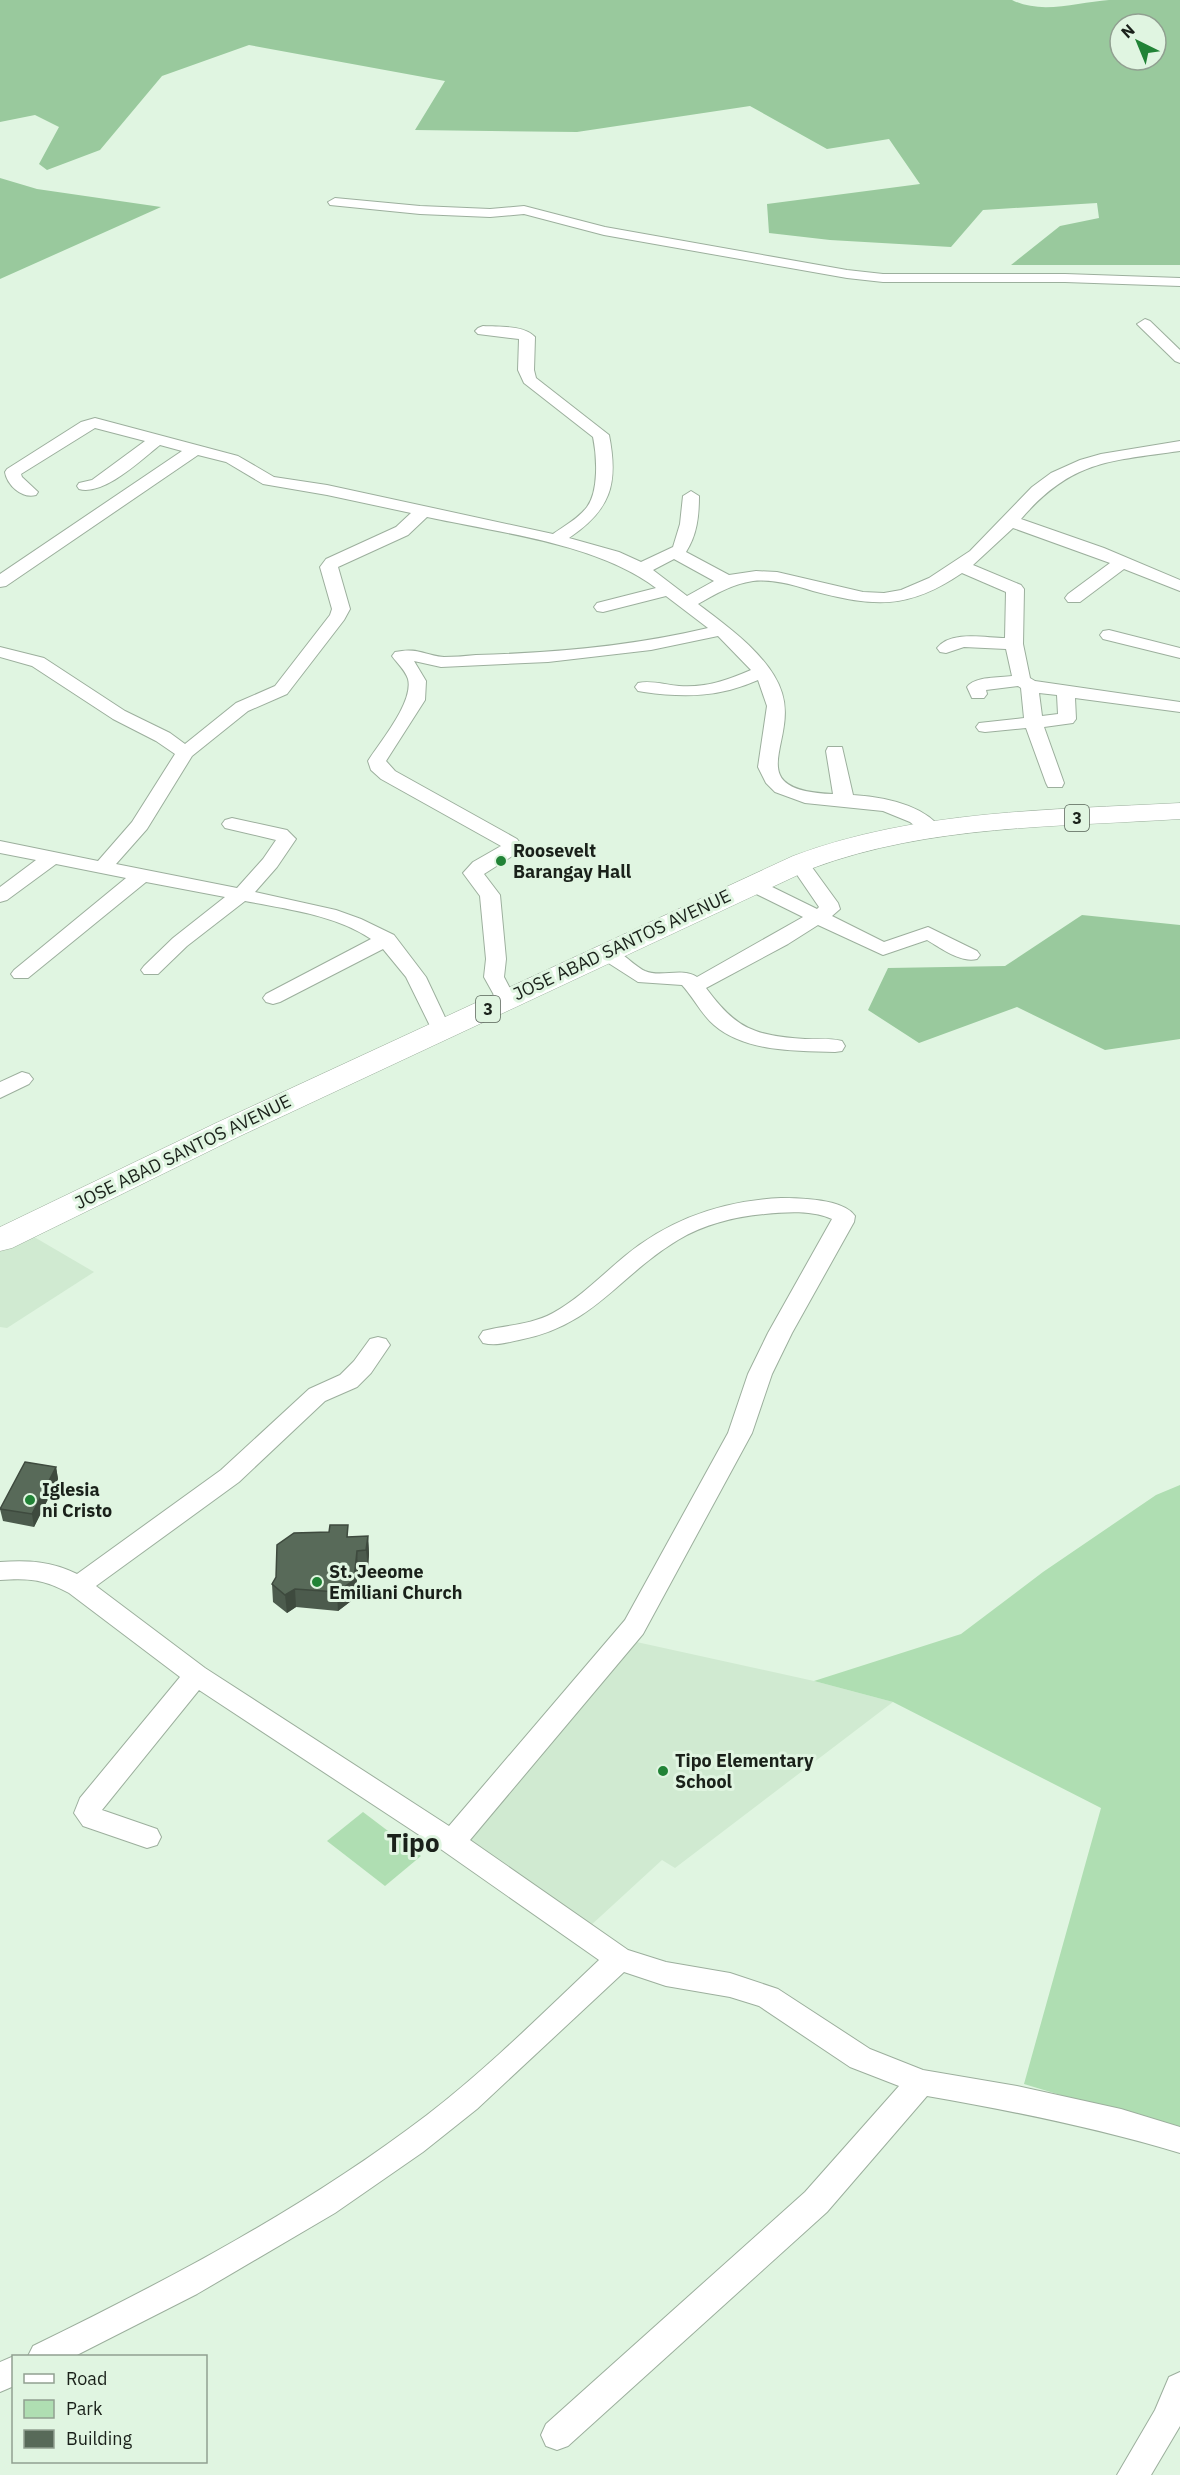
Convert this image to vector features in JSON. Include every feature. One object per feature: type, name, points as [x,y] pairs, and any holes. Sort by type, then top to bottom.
[{"type":"highway","name":"JOSE ABAD SANTOS AVENUE","points":[[0,1240],[799,863],[865,843],[933,831],[1180,811]]},
{"type":"street","points":[[335,202],[420,210],[490,213],[524,210],[615,233],[847,274],[883,278],[1065,278],[1180,282]]},
{"type":"street","points":[[1145,324],[1180,358]]},
{"type":"street","points":[[483,331],[516,333],[527,337],[526,370],[529,380],[601,435],[602,472],[599,498],[590,513],[556,540]]},
{"type":"street","points":[[30,492],[14,479],[13,472],[87,425],[95,423],[240,462],[260,478],[269,481],[327,490],[556,540],[613,555],[641,569],[722,630],[763,671],[773,692],[776,706],[767,767],[770,776],[779,786],[802,797],[873,803],[911,813],[924,821],[933,831]]},
{"type":"street","points":[[85,486],[97,484],[157,440]]},
{"type":"street","points":[[686,603],[728,582],[747,577],[777,578],[865,597],[886,598],[912,592],[963,567],[1022,507],[1057,476],[1082,465],[1117,456],[1180,446]]},
{"type":"street","points":[[0,582],[194,450]]},
{"type":"street","points":[[641,569],[675,553],[682,545],[691,496]]},
{"type":"street","points":[[102,868],[140,825],[185,753],[242,707],[281,690],[338,616],[340,609],[329,567],[332,563],[402,531],[423,511]]},
{"type":"street","points":[[1010,521],[1180,586]]},
{"type":"street","points":[[675,553],[728,582]]},
{"type":"street","points":[[1074,598],[1122,562]]},
{"type":"street","points":[[963,567],[1015,589],[1014,644],[1026,683],[1034,722],[1055,783]]},
{"type":"street","points":[[603,607],[670,590]]},
{"type":"street","points":[[507,1000],[494,977],[496,959],[490,895],[473,873],[480,866],[513,847],[510,843],[388,775],[378,766],[377,761],[416,700],[419,681],[401,656],[418,655],[441,662],[589,655],[653,647],[722,630]]},
{"type":"street","points":[[1109,635],[1180,653]]},
{"type":"street","points":[[946,648],[962,642],[1014,644]]},
{"type":"street","points":[[0,652],[38,662],[118,715],[163,737],[185,753]]},
{"type":"street","points":[[644,687],[702,693],[726,687],[763,671]]},
{"type":"street","points":[[978,694],[976,687],[978,686],[1026,683],[1066,692],[1180,707]]},
{"type":"street","points":[[985,727],[1067,719],[1066,692]]},
{"type":"street","points":[[835,751],[844,800]]},
{"type":"street","points":[[151,970],[180,942],[242,894],[270,863],[286,839],[280,834],[232,824]]},
{"type":"street","points":[[0,847],[242,894],[343,917],[366,926],[387,939],[410,965],[423,987],[441,1030]]},
{"type":"street","points":[[0,896],[53,857]]},
{"type":"street","points":[[695,986],[772,945],[830,909],[799,863]]},
{"type":"street","points":[[21,974],[142,875]]},
{"type":"street","points":[[751,884],[883,949],[928,933],[970,955]]},
{"type":"street","points":[[273,998],[387,939]]},
{"type":"street","points":[[606,953],[645,978],[683,977],[695,986],[721,1021],[739,1032],[773,1041],[835,1046]]},
{"type":"street","points":[[0,1091],[22,1079]]},
{"type":"street","points":[[452,1842],[550,1730],[634,1627],[740,1433],[760,1374],[780,1333],[843,1222],[844,1216],[810,1207],[779,1206],[748,1208],[701,1218],[682,1226],[643,1253],[579,1308],[560,1320],[518,1333],[491,1337]]},
{"type":"street","points":[[78,1586],[230,1476],[317,1395],[325,1389],[341,1386],[352,1378],[378,1346]]},
{"type":"street","points":[[0,1571],[26,1569],[55,1574],[78,1586],[196,1675],[452,1842],[619,1959],[666,1974],[730,1985],[768,1997],[860,2058],[921,2082],[1063,2109],[1180,2140]]},
{"type":"street","points":[[147,1837],[93,1818],[88,1813],[90,1806],[196,1675]]},
{"type":"street","points":[[46,2355],[196,2280],[276,2234],[351,2186],[414,2142],[484,2084],[619,1959]]},
{"type":"street","points":[[557,2435],[816,2202],[921,2082]]},
{"type":"street","points":[[1133,2475],[1167,2419],[1180,2387]]},
{"type":"shaded area","points":[[29,1234],[94,1272],[7,1328],[0,1327],[0,1249]]},
{"type":"shaded area","name":"Tipo Elementary School","points":[[632,1641],[814,1681],[893,1702],[675,1868],[662,1860],[589,1927],[467,1840]]},
{"type":"green space","points":[[0,0],[1012,0],[1035,7],[1048,7],[1109,0],[1180,0],[1180,265],[1011,265],[1060,226],[1099,218],[1097,203],[983,210],[951,247],[830,240],[769,233],[767,204],[920,184],[889,139],[827,149],[750,106],[577,132],[415,130],[445,81],[249,45],[162,76],[100,150],[47,170],[39,164],[59,127],[35,115],[0,122]]},
{"type":"green space","points":[[0,178],[37,189],[161,207],[0,279]]},
{"type":"green space","points":[[1082,915],[1180,925],[1180,1039],[1105,1050],[1017,1007],[919,1043],[868,1010],[888,968],[1005,966]]},
{"type":"green space","points":[[1180,1485],[1180,2131],[1024,2084],[1101,1808],[893,1702],[814,1681],[961,1634],[1043,1572],[1156,1495]]},
{"type":"green space","points":[[363,1812],[421,1856],[385,1886],[327,1841]]},
{"type":"building","points":[[25,1462],[56,1467],[32,1514],[0,1509]]},
{"type":"building","name":"St. Jeeome Emiliani Church","points":[[330,1525],[348,1525],[347,1537],[368,1536],[366,1550],[357,1551],[354,1580],[337,1592],[295,1589],[285,1595],[272,1584],[276,1577],[277,1545],[294,1533],[329,1532]]},
{"type":"place","name":"Roosevelt Barangay Hall","points":[[501,861]]},
{"type":"place","name":"Iglesia ni Cristo","points":[[30,1500]]},
{"type":"place","name":"St. Jeeome Emiliani Church","points":[[317,1582]]},
{"type":"place","name":"Tipo Elementary School","points":[[663,1771]]},
{"type":"district","name":"Tipo","points":[[413,1843]]}]
